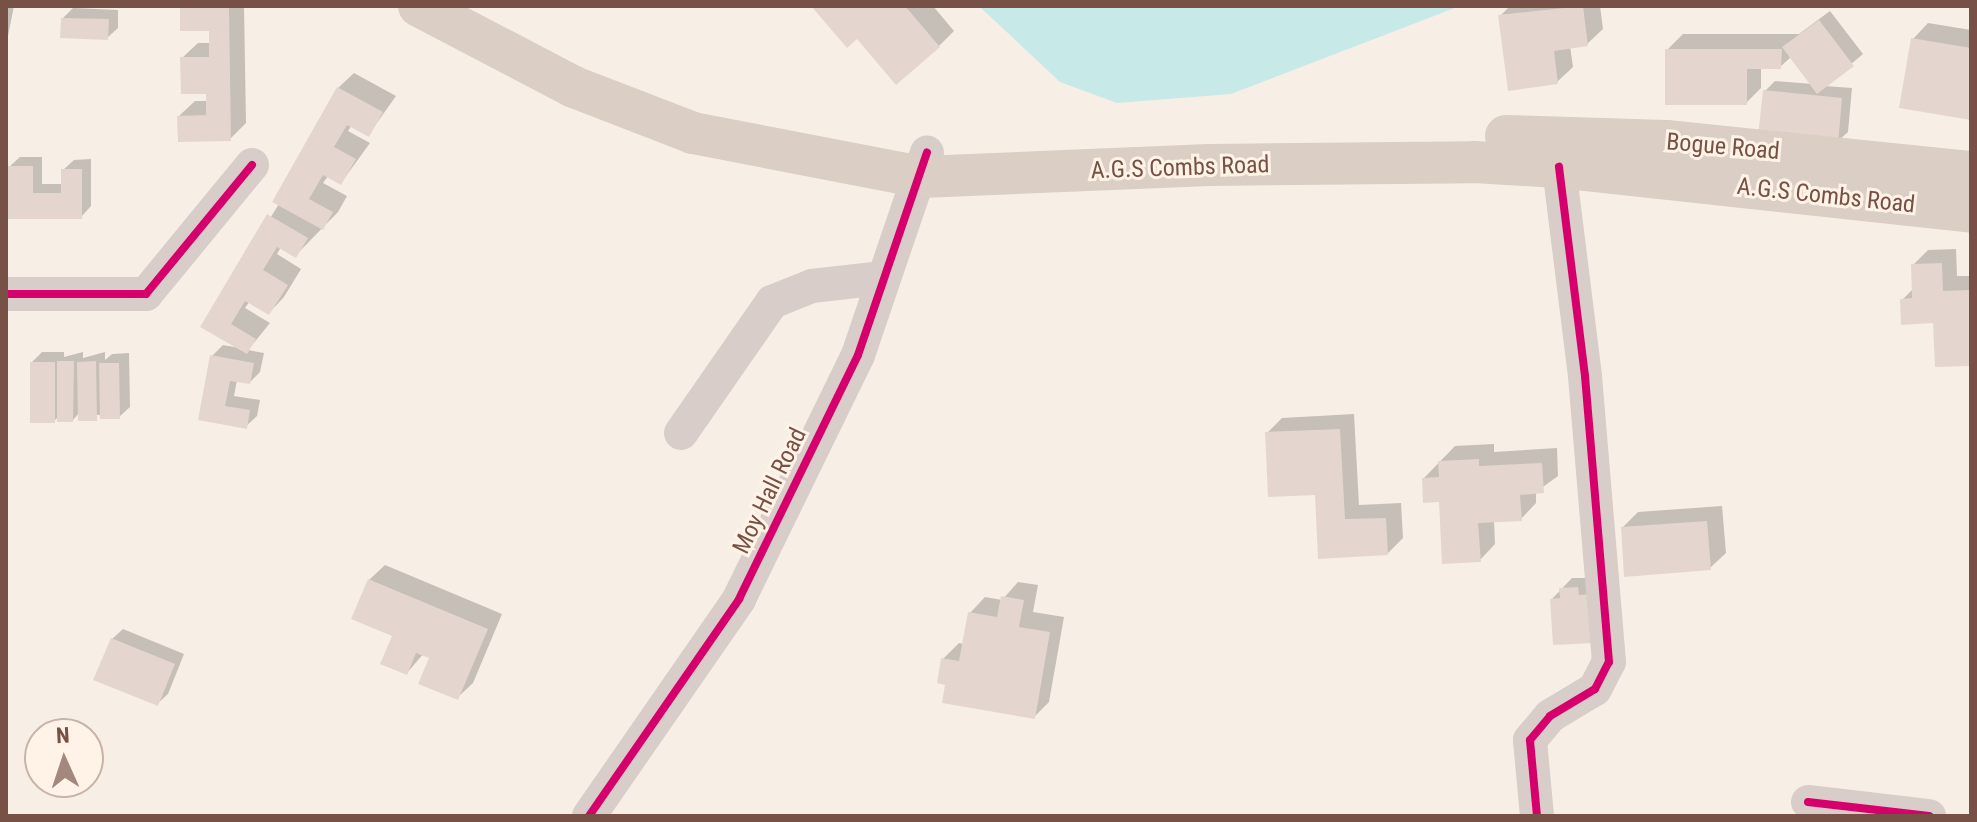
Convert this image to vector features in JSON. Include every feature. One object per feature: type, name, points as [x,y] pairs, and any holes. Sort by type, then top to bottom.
[{"type":"main road","name":"A.G.S Combs Road","points":[[419,6],[574,87],[693,133],[924,165],[1559,167],[1971,212]]},
{"type":"main road","name":"A.G.S Combs Road","points":[[460,6],[623,83],[725,118],[924,165],[1016,155],[1205,142],[1475,135]]},
{"type":"main road","name":"Bogue Road","points":[[1475,135],[1666,141],[1971,172]]},
{"type":"street","points":[[6,294],[146,294],[252,165]]},
{"type":"street","name":"Moy Hall Road","points":[[589,816],[739,599],[858,355],[881,278],[924,165]]},
{"type":"street","points":[[1537,816],[1530,740],[1550,716],[1595,689],[1609,662],[1585,376],[1559,167]]},
{"type":"street","points":[[681,433],[772,302],[812,286],[881,278]]},
{"type":"street","points":[[1808,802],[1929,816]]},
{"type":"water","points":[[979,6],[1460,6],[1231,94],[1117,103],[1060,82]]},
{"type":"building","points":[[811,6],[905,6],[940,47],[896,85],[857,39],[847,48]]},
{"type":"building","points":[[1583,6],[1588,46],[1554,51],[1558,84],[1508,91],[1498,15]]},
{"type":"building","points":[[229,7],[231,141],[178,142],[177,116],[206,115],[206,94],[181,94],[180,57],[209,57],[209,31],[180,31],[180,8]]},
{"type":"building","points":[[61,18],[109,19],[108,40],[60,38]]},
{"type":"building","points":[[1819,20],[1854,66],[1817,94],[1782,47]]},
{"type":"building","points":[[1911,38],[1971,48],[1971,120],[1899,108]]},
{"type":"building","points":[[1665,49],[1782,49],[1781,69],[1747,69],[1747,105],[1665,105]]},
{"type":"building","points":[[337,87],[383,112],[369,137],[347,125],[334,147],[356,159],[341,185],[323,175],[309,199],[333,212],[323,230],[272,202]]},
{"type":"building","points":[[1763,90],[1842,98],[1838,144],[1758,136]]},
{"type":"building","points":[[7,166],[33,166],[33,193],[61,193],[61,169],[82,169],[82,219],[7,219]]},
{"type":"building","points":[[267,214],[308,238],[296,258],[277,247],[263,270],[288,285],[269,315],[245,301],[231,324],[256,339],[247,354],[200,327]]},
{"type":"building","points":[[1942,263],[1943,291],[1971,290],[1971,366],[1935,367],[1933,323],[1901,325],[1900,299],[1912,298],[1911,264]]},
{"type":"building","points":[[210,355],[254,363],[250,384],[230,381],[225,406],[250,410],[247,429],[198,420]]},
{"type":"building","points":[[57,361],[74,361],[73,422],[57,422]]},
{"type":"building","points":[[96,361],[97,421],[78,421],[77,362]]},
{"type":"building","points":[[30,362],[55,362],[55,423],[30,423]]},
{"type":"building","points":[[99,363],[119,363],[120,419],[100,419]]},
{"type":"building","points":[[1340,429],[1345,519],[1386,518],[1388,555],[1318,559],[1315,495],[1268,497],[1265,432]]},
{"type":"building","points":[[1479,459],[1479,466],[1542,463],[1544,493],[1520,495],[1522,521],[1478,523],[1481,562],[1442,564],[1439,502],[1423,503],[1422,478],[1439,477],[1438,461]]},
{"type":"building","points":[[1707,521],[1711,570],[1624,577],[1621,527]]},
{"type":"building","points":[[368,579],[488,629],[458,700],[418,684],[429,658],[416,653],[407,675],[380,664],[392,636],[351,619]]},
{"type":"building","points":[[1578,587],[1579,595],[1593,594],[1596,643],[1553,645],[1550,599],[1560,598],[1559,588]]},
{"type":"building","points":[[1001,596],[1024,600],[1019,627],[1050,632],[1035,719],[942,703],[945,685],[937,683],[941,658],[959,661],[968,612],[997,617]]},
{"type":"building","points":[[111,638],[175,664],[158,706],[93,680]]},
{"type":"cycle path","points":[[589,816],[739,599],[858,355],[927,152]]},
{"type":"cycle path","points":[[6,294],[146,294],[252,165]]},
{"type":"cycle path","points":[[1537,816],[1530,740],[1550,716],[1595,689],[1609,662],[1585,376],[1559,167]]},
{"type":"cycle path","points":[[1808,802],[1929,816]]}]
